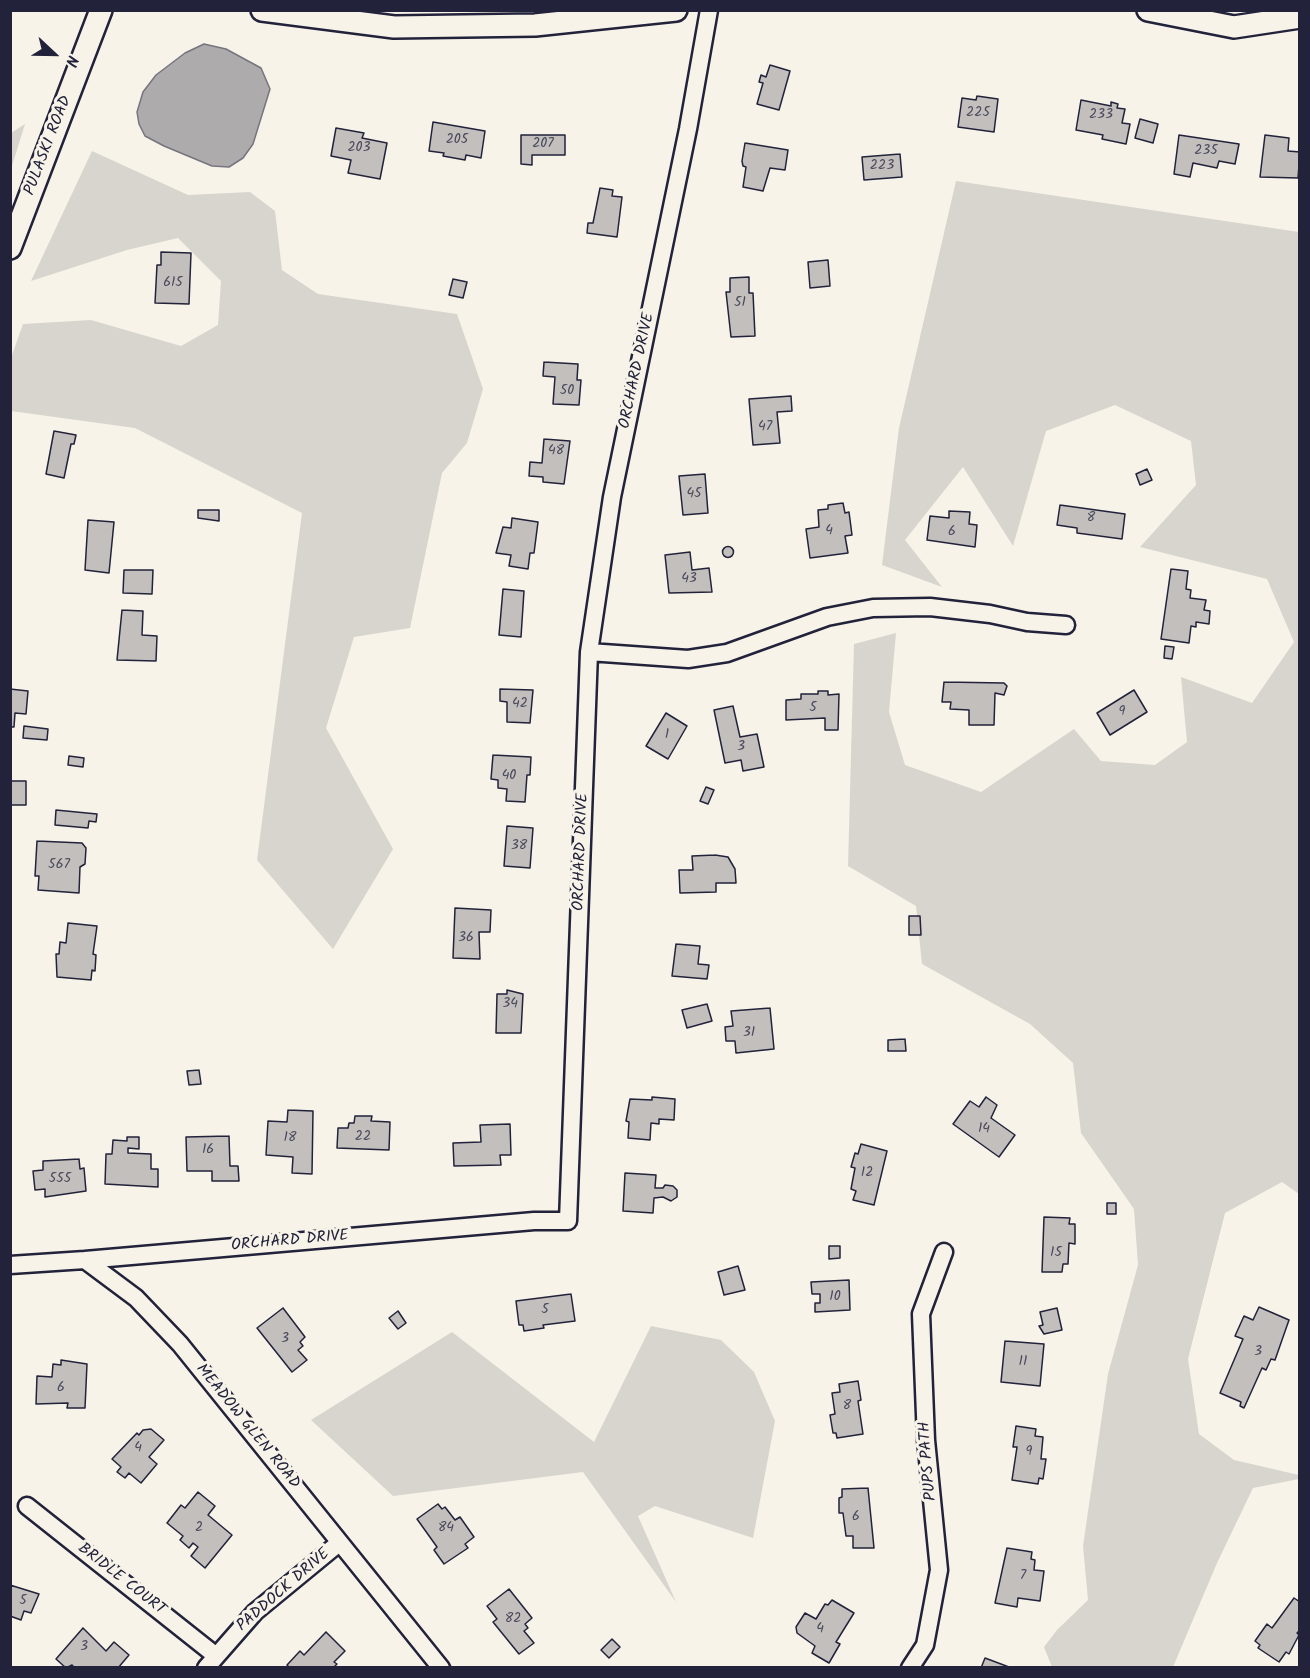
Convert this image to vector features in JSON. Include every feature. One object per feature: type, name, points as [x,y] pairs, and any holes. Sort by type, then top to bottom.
[{"type":"main road","name":"PULASKI ROAD","points":[[10,248],[101,10]]},
{"type":"main road","points":[[262,10],[394,27],[535,25],[676,10]]},
{"type":"main road","points":[[1148,10],[1234,27],[1299,17]]},
{"type":"street","name":"ORCHARD DRIVE","points":[[85,1260],[534,1221],[568,1221],[590,652],[612,497],[688,129],[709,10]]},
{"type":"street","points":[[590,652],[688,659],[728,653],[827,617],[873,608],[930,607],[990,614],[1027,622],[1066,625]]},
{"type":"street","name":"PUPS PATH","points":[[910,1668],[925,1645],[939,1570],[926,1440],[921,1314],[944,1252]]},
{"type":"street","points":[[10,1265],[85,1260]]},
{"type":"street","name":"MEADOW GLEN ROAD","points":[[85,1260],[136,1298],[180,1344],[441,1668]]},
{"type":"street","name":"BRIDLE COURT","points":[[27,1506],[211,1661]]},
{"type":"street","name":"PADDOCK DRIVE","points":[[211,1661],[255,1612],[339,1543]]},
{"type":"shaded area","points":[[204,44],[226,49],[261,68],[270,89],[253,144],[243,158],[229,167],[212,166],[164,146],[145,136],[139,124],[137,112],[143,92],[156,75],[185,53]]},
{"type":"shaded area","points":[[25,124],[11,169],[11,133]]},
{"type":"shaded area","points":[[92,151],[188,195],[250,192],[275,211],[282,270],[318,294],[457,314],[483,389],[467,443],[442,473],[410,628],[354,637],[326,728],[393,849],[333,949],[257,860],[302,513],[135,428],[11,411],[11,358],[23,324],[91,320],[181,346],[218,325],[221,281],[178,238],[127,250],[31,281]]},
{"type":"shaded area","points":[[956,181],[1299,232],[1299,1194],[1282,1182],[1225,1213],[1188,1359],[1199,1434],[1234,1460],[1299,1475],[1299,1479],[1253,1488],[1217,1563],[1173,1667],[1052,1667],[1044,1647],[1057,1630],[1088,1600],[1083,1546],[1108,1374],[1138,1265],[1134,1209],[1081,1133],[1073,1063],[1030,1024],[922,964],[916,906],[848,866],[854,644],[896,633],[889,712],[905,765],[981,792],[1074,729],[1101,761],[1155,765],[1187,742],[1181,677],[1252,703],[1294,642],[1267,579],[1140,547],[1196,485],[1191,441],[1115,405],[1046,431],[1013,546],[963,467],[905,540],[942,587],[882,565],[899,428]]},
{"type":"shaded area","points":[[651,1326],[721,1340],[754,1372],[775,1421],[753,1538],[655,1506],[638,1516],[676,1602],[583,1472],[393,1496],[311,1420],[452,1332],[594,1442]]},
{"type":"building","points":[[770,65],[790,71],[779,110],[757,104],[763,83],[759,82],[761,75],[766,77]]},
{"type":"building","points":[[977,96],[998,99],[994,132],[958,127],[962,98],[976,100]]},
{"type":"building","points":[[1081,100],[1111,106],[1111,102],[1118,104],[1117,108],[1125,109],[1122,123],[1130,124],[1126,144],[1102,139],[1103,135],[1076,130]]},
{"type":"building","points":[[1140,119],[1158,124],[1153,143],[1135,138]]},
{"type":"building","points":[[433,122],[485,131],[481,158],[466,155],[465,160],[429,151]]},
{"type":"building","points":[[336,128],[364,133],[362,138],[387,143],[380,179],[348,173],[351,160],[331,156]]},
{"type":"building","points":[[521,135],[565,135],[565,155],[532,155],[532,165],[521,164]]},
{"type":"building","points":[[1179,135],[1239,144],[1235,164],[1219,161],[1217,168],[1193,163],[1190,177],[1174,174]]},
{"type":"building","points":[[1265,135],[1289,138],[1288,151],[1300,152],[1298,178],[1260,177]]},
{"type":"building","points":[[745,143],[788,150],[785,170],[770,168],[763,191],[743,187],[746,167],[743,166],[742,161]]},
{"type":"building","points":[[900,154],[902,177],[864,180],[862,157]]},
{"type":"building","points":[[600,188],[613,190],[612,196],[622,197],[617,237],[587,233],[588,223],[593,223]]},
{"type":"building","points":[[161,252],[191,253],[189,304],[155,303],[157,265],[161,265]]},
{"type":"building","points":[[828,260],[830,286],[810,288],[808,262]]},
{"type":"building","points":[[749,277],[749,293],[753,293],[755,336],[731,337],[726,292],[730,292],[730,278]]},
{"type":"building","points":[[453,279],[467,282],[463,298],[449,295]]},
{"type":"building","points":[[544,362],[578,364],[577,380],[581,380],[579,405],[553,404],[555,377],[543,376]]},
{"type":"building","points":[[791,396],[792,411],[777,412],[780,443],[753,445],[749,399]]},
{"type":"building","points":[[54,431],[76,435],[74,444],[71,444],[64,478],[46,474]]},
{"type":"building","points":[[544,439],[570,441],[564,484],[543,482],[543,477],[529,476],[530,462],[542,463]]},
{"type":"building","points":[[1147,469],[1152,480],[1140,485],[1136,474]]},
{"type":"building","points":[[705,474],[708,513],[683,515],[679,476]]},
{"type":"building","points":[[843,503],[845,513],[849,512],[852,535],[845,536],[848,553],[810,558],[806,529],[819,527],[818,510],[828,509],[828,505]]},
{"type":"building","points":[[1060,505],[1125,514],[1122,539],[1077,533],[1077,528],[1057,525]]},
{"type":"building","points":[[198,510],[219,510],[219,521],[198,518]]},
{"type":"building","points":[[949,511],[970,512],[969,524],[977,525],[975,547],[927,540],[930,516],[949,518]]},
{"type":"building","points":[[512,518],[538,522],[534,553],[530,553],[528,569],[509,566],[511,555],[496,553],[503,527],[511,528]]},
{"type":"building","points":[[88,520],[114,522],[109,573],[85,570]]},
{"type":"building","points":[[728,546],[734,552],[728,558],[722,552]]},
{"type":"building","points":[[690,552],[692,570],[709,568],[712,592],[669,593],[665,555]]},
{"type":"building","points":[[1171,569],[1188,571],[1186,589],[1191,590],[1190,598],[1206,600],[1204,610],[1210,611],[1209,624],[1196,622],[1196,627],[1191,626],[1189,643],[1161,639]]},
{"type":"building","points":[[124,570],[153,570],[152,594],[123,593]]},
{"type":"building","points":[[503,589],[524,591],[521,637],[499,635]]},
{"type":"building","points":[[122,610],[143,611],[142,635],[157,636],[156,661],[117,660]]},
{"type":"building","points":[[1165,646],[1174,647],[1172,659],[1164,658]]},
{"type":"building","points":[[944,682],[1004,683],[1007,686],[1004,695],[995,693],[994,725],[969,725],[969,710],[950,709],[951,702],[942,702]]},
{"type":"building","points":[[10,689],[28,691],[26,714],[15,713],[14,727],[10,727]]},
{"type":"building","points":[[500,689],[533,690],[530,723],[507,722],[507,702],[500,701]]},
{"type":"building","points":[[1134,690],[1147,712],[1110,735],[1097,713]]},
{"type":"building","points":[[818,691],[828,691],[828,695],[839,694],[838,730],[825,730],[825,718],[786,720],[786,700],[801,699],[801,694],[818,694]]},
{"type":"building","points":[[733,706],[740,737],[757,734],[764,767],[743,771],[741,760],[725,763],[714,710]]},
{"type":"building","points":[[666,713],[687,726],[668,759],[646,746]]},
{"type":"building","points":[[24,726],[48,729],[47,740],[23,738]]},
{"type":"building","points":[[493,755],[531,757],[525,802],[506,801],[507,789],[498,788],[498,780],[491,779]]},
{"type":"building","points":[[69,756],[84,758],[83,767],[68,765]]},
{"type":"building","points":[[10,781],[26,781],[26,805],[10,805]]},
{"type":"building","points":[[706,787],[714,790],[708,804],[700,801]]},
{"type":"building","points":[[56,810],[97,814],[96,822],[89,821],[88,828],[55,825]]},
{"type":"building","points":[[507,826],[533,828],[530,868],[504,866]]},
{"type":"building","points":[[37,841],[82,843],[86,848],[85,864],[80,867],[79,893],[38,890],[39,876],[35,876]]},
{"type":"building","points":[[692,856],[728,857],[735,869],[736,883],[716,883],[716,892],[680,893],[679,870],[693,870]]},
{"type":"building","points":[[455,908],[491,910],[490,932],[479,932],[480,959],[453,958]]},
{"type":"building","points":[[909,916],[920,916],[921,935],[909,935]]},
{"type":"building","points":[[68,923],[97,926],[93,954],[96,955],[95,971],[92,970],[91,980],[57,977],[56,954],[59,954],[60,942],[66,943]]},
{"type":"building","points":[[676,944],[700,946],[698,964],[709,965],[707,979],[672,976]]},
{"type":"building","points":[[507,990],[523,994],[521,1033],[496,1033],[497,994],[507,994]]},
{"type":"building","points":[[707,1004],[712,1021],[687,1028],[682,1010]]},
{"type":"building","points":[[770,1008],[774,1049],[736,1053],[735,1041],[726,1041],[725,1027],[733,1026],[731,1011]]},
{"type":"building","points":[[905,1039],[906,1051],[888,1051],[888,1040]]},
{"type":"building","points":[[199,1070],[201,1084],[189,1085],[187,1071]]},
{"type":"building","points":[[652,1097],[675,1099],[674,1120],[659,1119],[659,1124],[651,1123],[650,1140],[628,1138],[629,1122],[626,1121],[630,1099],[652,1100]]},
{"type":"building","points":[[986,1097],[997,1105],[991,1118],[1015,1135],[999,1157],[953,1124],[970,1101],[979,1107]]},
{"type":"building","points":[[288,1110],[313,1111],[312,1174],[292,1173],[293,1157],[266,1155],[268,1121],[287,1122]]},
{"type":"building","points":[[355,1116],[372,1116],[371,1121],[390,1122],[389,1150],[337,1148],[338,1128],[348,1128],[349,1123],[354,1123]]},
{"type":"building","points":[[510,1124],[511,1155],[500,1155],[501,1165],[454,1166],[453,1143],[481,1142],[480,1125]]},
{"type":"building","points":[[229,1136],[230,1166],[238,1166],[239,1181],[212,1181],[212,1171],[187,1171],[186,1137]]},
{"type":"building","points":[[127,1137],[139,1137],[139,1149],[128,1148],[128,1153],[151,1154],[151,1169],[158,1169],[158,1187],[105,1184],[106,1154],[112,1154],[113,1140],[127,1141]]},
{"type":"building","points":[[861,1144],[887,1151],[874,1205],[853,1200],[856,1191],[851,1189],[855,1168],[851,1167],[855,1153],[858,1154]]},
{"type":"building","points":[[79,1159],[80,1169],[84,1168],[86,1191],[45,1197],[45,1189],[35,1190],[33,1171],[43,1170],[43,1161]]},
{"type":"building","points":[[625,1173],[656,1175],[655,1188],[663,1188],[665,1185],[673,1186],[677,1190],[677,1197],[671,1201],[663,1197],[654,1198],[653,1213],[623,1211]]},
{"type":"building","points":[[1107,1203],[1116,1203],[1116,1214],[1107,1214]]},
{"type":"building","points":[[1044,1217],[1070,1218],[1069,1224],[1075,1224],[1075,1244],[1069,1243],[1068,1264],[1063,1264],[1062,1272],[1042,1272]]},
{"type":"building","points":[[829,1246],[840,1246],[840,1258],[829,1259]]},
{"type":"building","points":[[738,1266],[745,1290],[724,1295],[718,1272]]},
{"type":"building","points":[[849,1280],[850,1310],[815,1312],[815,1303],[820,1303],[820,1294],[812,1294],[811,1282]]},
{"type":"building","points":[[571,1294],[575,1321],[543,1325],[544,1328],[524,1331],[523,1325],[519,1325],[516,1301]]},
{"type":"building","points":[[1259,1307],[1289,1320],[1275,1360],[1271,1359],[1266,1370],[1262,1368],[1244,1408],[1240,1406],[1241,1402],[1220,1393],[1243,1339],[1235,1336],[1244,1316],[1253,1320]]},
{"type":"building","points":[[283,1308],[305,1337],[300,1342],[303,1346],[298,1350],[307,1360],[292,1372],[257,1328]]},
{"type":"building","points":[[1057,1308],[1062,1330],[1044,1334],[1039,1326],[1043,1325],[1040,1312]]},
{"type":"building","points":[[398,1311],[406,1323],[398,1329],[389,1318]]},
{"type":"building","points":[[1005,1341],[1044,1344],[1040,1386],[1001,1382]]},
{"type":"building","points":[[61,1360],[87,1364],[85,1408],[67,1408],[68,1403],[36,1404],[37,1376],[52,1377],[53,1364],[61,1365]]},
{"type":"building","points":[[858,1381],[861,1400],[858,1401],[863,1434],[837,1438],[836,1433],[833,1433],[830,1415],[835,1414],[832,1393],[840,1392],[839,1384]]},
{"type":"building","points":[[1016,1426],[1036,1429],[1035,1436],[1043,1437],[1041,1459],[1046,1459],[1043,1479],[1039,1478],[1038,1484],[1012,1480],[1017,1447],[1013,1447]]},
{"type":"building","points":[[151,1429],[164,1440],[149,1457],[157,1464],[141,1483],[129,1473],[125,1478],[117,1472],[121,1467],[112,1459],[137,1433],[139,1435],[143,1430]]},
{"type":"building","points":[[868,1488],[874,1548],[853,1548],[853,1536],[846,1536],[843,1513],[839,1513],[839,1498],[842,1497],[842,1489]]},
{"type":"building","points":[[198,1492],[215,1506],[208,1515],[232,1535],[205,1568],[191,1556],[198,1547],[193,1543],[189,1548],[180,1540],[183,1536],[167,1523],[181,1505],[185,1508]]},
{"type":"building","points":[[438,1504],[442,1509],[445,1507],[455,1520],[460,1517],[474,1537],[465,1544],[468,1548],[444,1564],[434,1550],[437,1547],[417,1519]]},
{"type":"building","points":[[1007,1548],[1032,1552],[1031,1559],[1035,1560],[1034,1570],[1044,1571],[1040,1601],[1018,1598],[1017,1607],[995,1603]]},
{"type":"building","points":[[10,1585],[39,1594],[31,1613],[24,1611],[21,1620],[10,1616]]},
{"type":"building","points":[[509,1589],[532,1618],[525,1624],[528,1628],[524,1631],[534,1643],[519,1654],[493,1622],[497,1619],[487,1606]]},
{"type":"building","points":[[1294,1598],[1300,1602],[1300,1630],[1297,1633],[1299,1635],[1289,1654],[1286,1652],[1279,1662],[1258,1648],[1260,1645],[1255,1641],[1267,1624],[1272,1628]]},
{"type":"building","points":[[832,1600],[854,1613],[836,1642],[840,1644],[829,1663],[812,1653],[815,1646],[797,1633],[796,1627],[805,1613],[816,1619],[825,1604],[828,1605]]},
{"type":"building","points":[[83,1628],[106,1651],[114,1642],[129,1655],[118,1668],[75,1668],[72,1665],[66,1668],[56,1659]]},
{"type":"building","points":[[326,1632],[345,1651],[334,1662],[337,1664],[333,1668],[290,1668],[287,1665],[300,1651],[304,1655]]},
{"type":"building","points":[[612,1639],[620,1647],[609,1658],[601,1650]]},
{"type":"building","points":[[985,1658],[1009,1667],[981,1668]]}]
